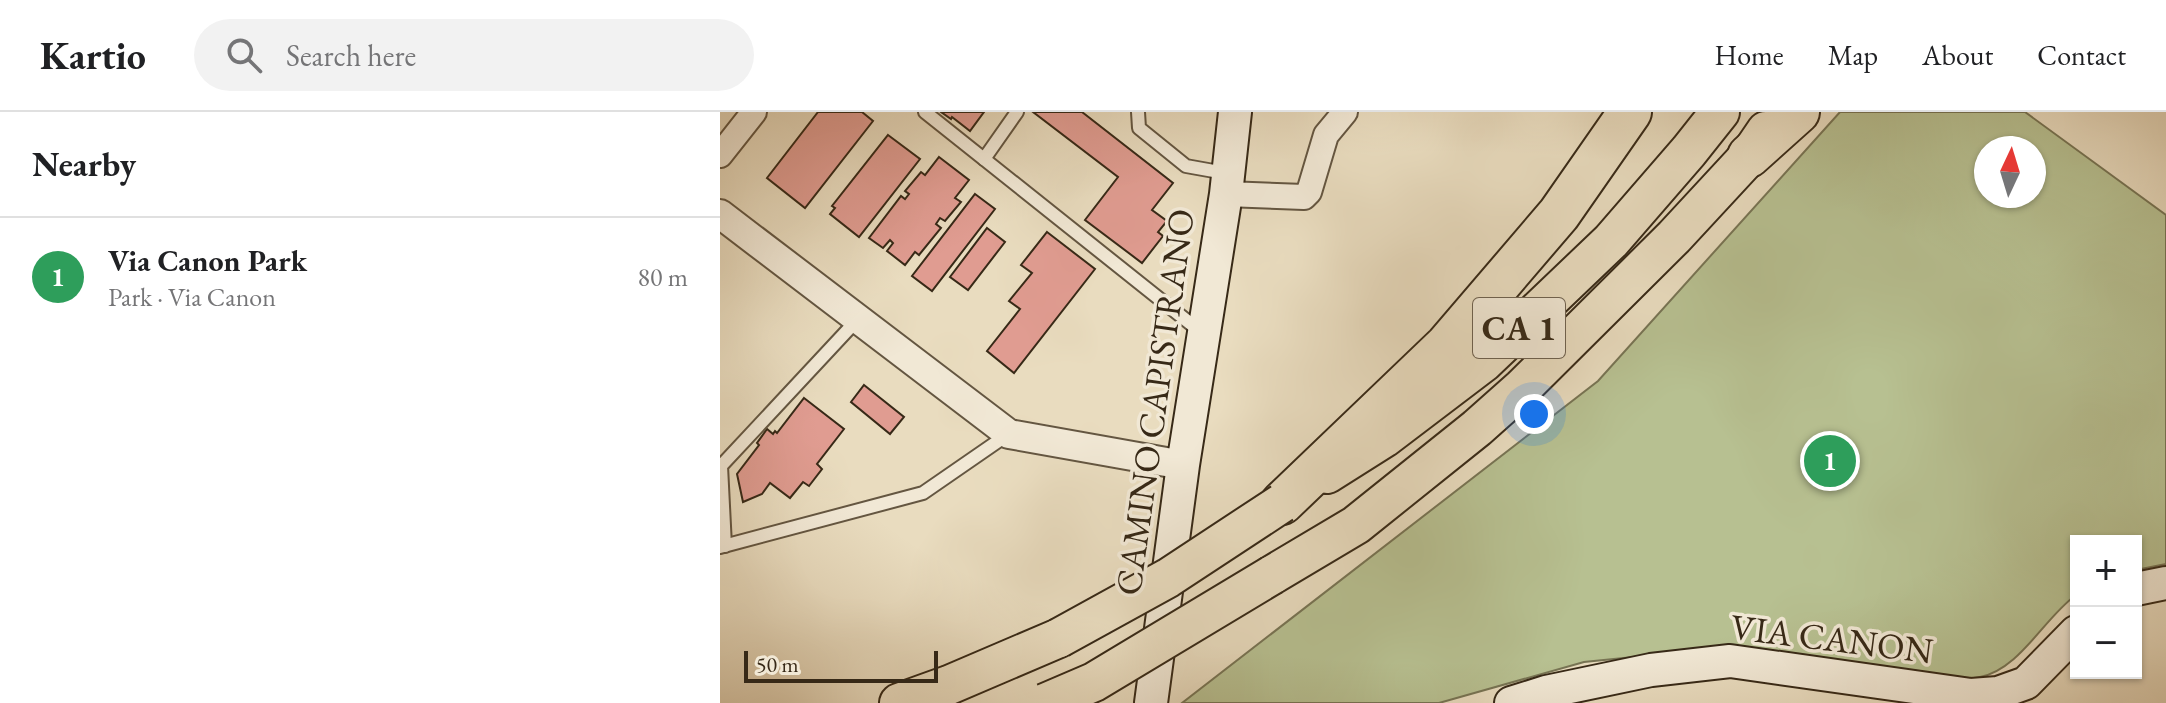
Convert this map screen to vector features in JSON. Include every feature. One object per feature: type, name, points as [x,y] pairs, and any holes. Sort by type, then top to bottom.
[{"type":"highway","points":[[1282,503],[1447,345],[1559,214],[1630,112]]},
{"type":"highway","name":"CA 1","points":[[899,703],[1059,638],[1168,578],[1384,438],[1484,362],[1611,241],[1720,112]]},
{"type":"highway","name":"CA 1","points":[[1045,703],[1094,682],[1356,525],[1477,428],[1522,388],[1674,237],[1749,156],[1778,112]]},
{"type":"highway","points":[[1749,156],[1798,112]]},
{"type":"main road","name":"CAMINO CAPISTRANO","points":[[1151,703],[1235,112]]},
{"type":"main road","points":[[2142,588],[2166,583]]},
{"type":"main road","name":"VIA CANON","points":[[1511,703],[1546,692],[1651,670],[1730,661],[1971,695],[1998,693],[2026,683],[2070,638]]},
{"type":"street","points":[[720,155],[754,112]]},
{"type":"street","points":[[1227,184],[1304,197],[1309,192],[1326,135],[1345,112]]},
{"type":"street","points":[[720,214],[1009,434],[1183,465]]},
{"type":"lane","points":[[925,112],[1203,333]]},
{"type":"lane","points":[[984,159],[1017,112]]},
{"type":"lane","points":[[1138,112],[1139,128],[1186,166],[1227,184]]},
{"type":"lane","points":[[858,319],[721,466],[722,546],[923,493],[1009,434]]},
{"type":"green space","points":[[1840,112],[2025,112],[2166,215],[2166,564],[2142,569],[2142,535],[2070,535],[2070,600],[2020,654],[1994,672],[1975,678],[1941,679],[1683,652],[1584,662],[1439,703],[1182,703],[1598,381]]},
{"type":"building","points":[[818,112],[862,112],[873,121],[805,208],[767,178]]},
{"type":"building","points":[[941,112],[984,112],[970,131]]},
{"type":"building","points":[[1033,112],[1082,112],[1173,183],[1152,210],[1167,221],[1158,232],[1163,236],[1142,263],[1085,220],[1118,177]]},
{"type":"building","points":[[888,135],[920,159],[859,237],[830,214],[835,208],[832,206]]},
{"type":"building","points":[[939,157],[969,180],[955,198],[961,202],[945,221],[940,218],[936,224],[941,228],[919,255],[915,252],[905,265],[887,251],[893,243],[890,240],[883,248],[869,238],[901,196],[905,199],[909,194],[905,191],[921,172],[925,175]]},
{"type":"building","points":[[975,194],[995,209],[932,291],[912,276]]},
{"type":"building","points":[[987,228],[1005,242],[968,290],[950,277]]},
{"type":"building","points":[[1047,232],[1095,269],[1014,373],[987,351],[1020,309],[1009,301],[1032,273],[1021,265]]},
{"type":"building","points":[[864,385],[904,417],[890,434],[851,402]]},
{"type":"building","points":[[804,398],[844,429],[817,464],[822,469],[809,486],[803,482],[790,498],[770,483],[762,494],[743,502],[737,474],[767,429],[773,434],[775,431],[777,433]]},
{"type":"place","name":"Via Canon Park","points":[[1830,461]]}]
